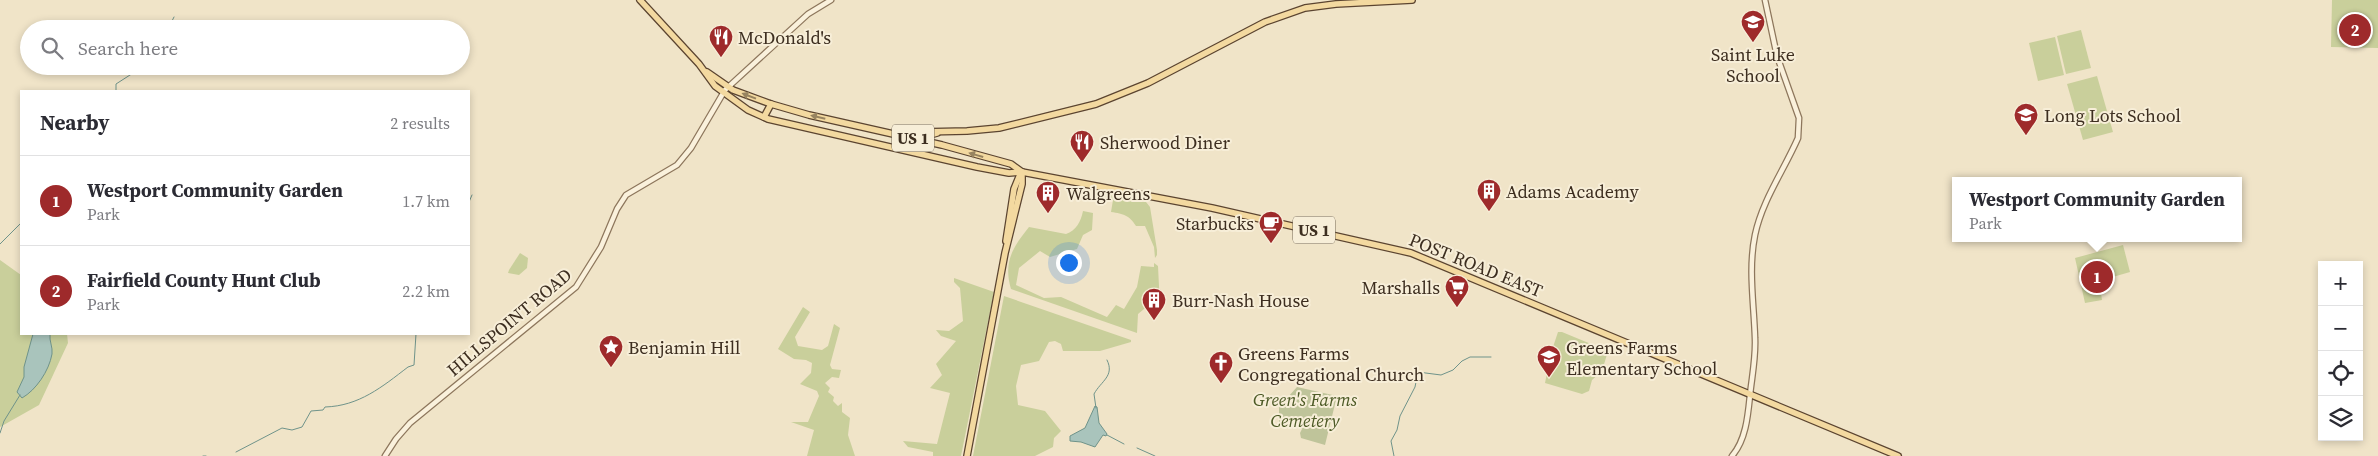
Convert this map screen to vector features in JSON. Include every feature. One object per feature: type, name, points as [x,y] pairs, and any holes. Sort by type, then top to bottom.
[{"type":"main road","name":"POST ROAD EAST","points":[[640,0],[705,70],[728,87],[770,104],[809,115],[927,141],[1011,164],[1022,172]]},
{"type":"main road","points":[[912,152],[923,150],[932,134],[999,128],[1096,104],[1148,83],[1246,30],[1297,10],[1321,5],[1412,0]]},
{"type":"main road","name":"POST ROAD EAST","points":[[705,70],[711,81],[723,92],[748,110],[764,118],[1009,173],[1022,172],[1212,208],[1411,253],[1898,456]]},
{"type":"main road","points":[[764,118],[770,104]]},
{"type":"main road","points":[[912,138],[921,132],[946,132]]},
{"type":"main road","points":[[990,169],[1010,178],[1014,189]]},
{"type":"main road","points":[[1006,253],[1014,189],[1022,172]]},
{"type":"main road","points":[[967,456],[1006,253],[1022,184],[1022,172]]},
{"type":"street","name":"HILLSPOINT ROAD","points":[[385,456],[410,423],[579,284],[601,247],[624,197],[680,162],[693,144],[723,92],[808,14],[831,0]]},
{"type":"street","points":[[1732,456],[1742,439],[1750,394],[1756,340],[1752,266],[1755,234],[1764,208],[1798,138],[1800,126],[1798,114],[1783,76],[1770,32],[1764,0]]},
{"type":"green space","points":[[2332,0],[2378,0],[2378,48],[2331,47]]},
{"type":"green space","points":[[2081,30],[2091,68],[2066,74],[2057,36]]},
{"type":"green space","points":[[2055,37],[2064,75],[2038,81],[2029,43]]},
{"type":"green space","points":[[2097,76],[2113,132],[2083,140],[2067,84]]},
{"type":"green space","points":[[1109,195],[1146,202],[1150,207],[1157,250],[1155,258],[1154,247],[1145,226],[1136,226],[1126,216],[1111,212],[1113,200],[1108,199]]},
{"type":"green space","points":[[1083,211],[1093,213],[1092,230],[1083,235],[1077,249],[1050,257],[1040,251],[1019,268],[1016,285],[1044,298],[1061,297],[1107,317],[1116,305],[1124,309],[1137,287],[1141,266],[1154,267],[1154,263],[1158,266],[1160,307],[1144,309],[1138,314],[1137,333],[1011,289],[1008,271],[1011,255],[1018,241],[1029,227],[1066,234],[1073,231]]},
{"type":"green space","points":[[2123,245],[2130,272],[2099,281],[2102,300],[2085,303],[2075,258]]},
{"type":"green space","points":[[520,253],[528,258],[527,268],[519,275],[508,273],[509,270]]},
{"type":"green space","points":[[0,260],[20,274],[20,335],[67,335],[68,343],[39,405],[0,427]]},
{"type":"green space","points":[[954,278],[994,292],[961,456],[933,456],[933,452],[908,447],[903,441],[937,444],[950,393],[930,388],[942,375],[936,364],[956,341],[941,336],[936,330],[949,331],[963,321],[960,288],[954,282]]},
{"type":"green space","points":[[1004,296],[1131,340],[1131,342],[1100,351],[1063,351],[1061,344],[1055,341],[1049,342],[1039,361],[1021,365],[1016,386],[1018,405],[1045,411],[1061,431],[1054,438],[1053,447],[1035,456],[973,456]]},
{"type":"green space","points":[[803,307],[810,312],[795,337],[798,346],[822,350],[828,346],[834,324],[840,328],[830,365],[832,369],[841,370],[839,378],[832,377],[825,383],[830,388],[828,392],[834,397],[833,401],[838,406],[842,403],[842,412],[850,418],[848,435],[855,456],[807,456],[814,430],[791,422],[808,422],[819,396],[817,391],[800,384],[811,373],[812,363],[806,360],[794,359],[778,349]]},
{"type":"green space","points":[[1558,332],[1608,351],[1602,371],[1592,380],[1589,391],[1582,394],[1545,383],[1551,353]]},
{"type":"green space","name":"Green's Farms Cemetery","points":[[1297,387],[1337,396],[1325,445],[1301,438],[1300,433],[1302,429],[1279,423],[1279,407]]},
{"type":"water","points":[[33,335],[50,335],[52,354],[48,367],[32,390],[22,398],[17,392],[24,377],[24,367]]},
{"type":"water","points":[[1095,406],[1097,407],[1099,423],[1107,434],[1106,436],[1103,435],[1095,447],[1081,442],[1070,441],[1070,436],[1085,428]]},
{"type":"waterway","points":[[116,90],[116,84],[130,75]]},
{"type":"waterway","points":[[470,200],[472,195]]},
{"type":"waterway","points":[[0,244],[20,224]]},
{"type":"waterway","points":[[236,452],[282,428],[292,430],[302,427],[311,411],[349,403],[370,394],[408,367],[414,365],[416,335]]},
{"type":"waterway","points":[[1394,456],[1391,441],[1397,430],[1400,416],[1415,387],[1418,372],[1441,375],[1453,370],[1462,361],[1470,357],[1491,357]]},
{"type":"waterway","points":[[1096,408],[1094,394],[1108,374],[1109,366],[1107,360]]},
{"type":"waterway","points":[[0,433],[4,421],[20,395]]},
{"type":"waterway","points":[[1107,435],[1124,444]]},
{"type":"waterway","points":[[1137,448],[1155,456]]},
{"type":"place","name":"Fairfield County Hunt Club","points":[[2355,30]]},
{"type":"place","name":"Saint Luke School","points":[[1753,43]]},
{"type":"place","name":"McDonald's","points":[[721,58]]},
{"type":"place","name":"Long Lots School","points":[[2026,136]]},
{"type":"place","name":"Sherwood Diner","points":[[1082,163]]},
{"type":"place","name":"Adams Academy","points":[[1489,212]]},
{"type":"place","name":"Walgreens","points":[[1048,214]]},
{"type":"place","name":"Starbucks","points":[[1271,244]]},
{"type":"place","name":"Westport Community Garden","points":[[2097,277]]},
{"type":"place","name":"Marshalls","points":[[1457,308]]},
{"type":"place","name":"Burr-Nash House","points":[[1154,321]]},
{"type":"place","name":"Benjamin Hill","points":[[611,368]]},
{"type":"place","name":"Greens Farms Elementary School","points":[[1549,378]]},
{"type":"place","name":"Greens Farms Congregational Church","points":[[1221,384]]}]
